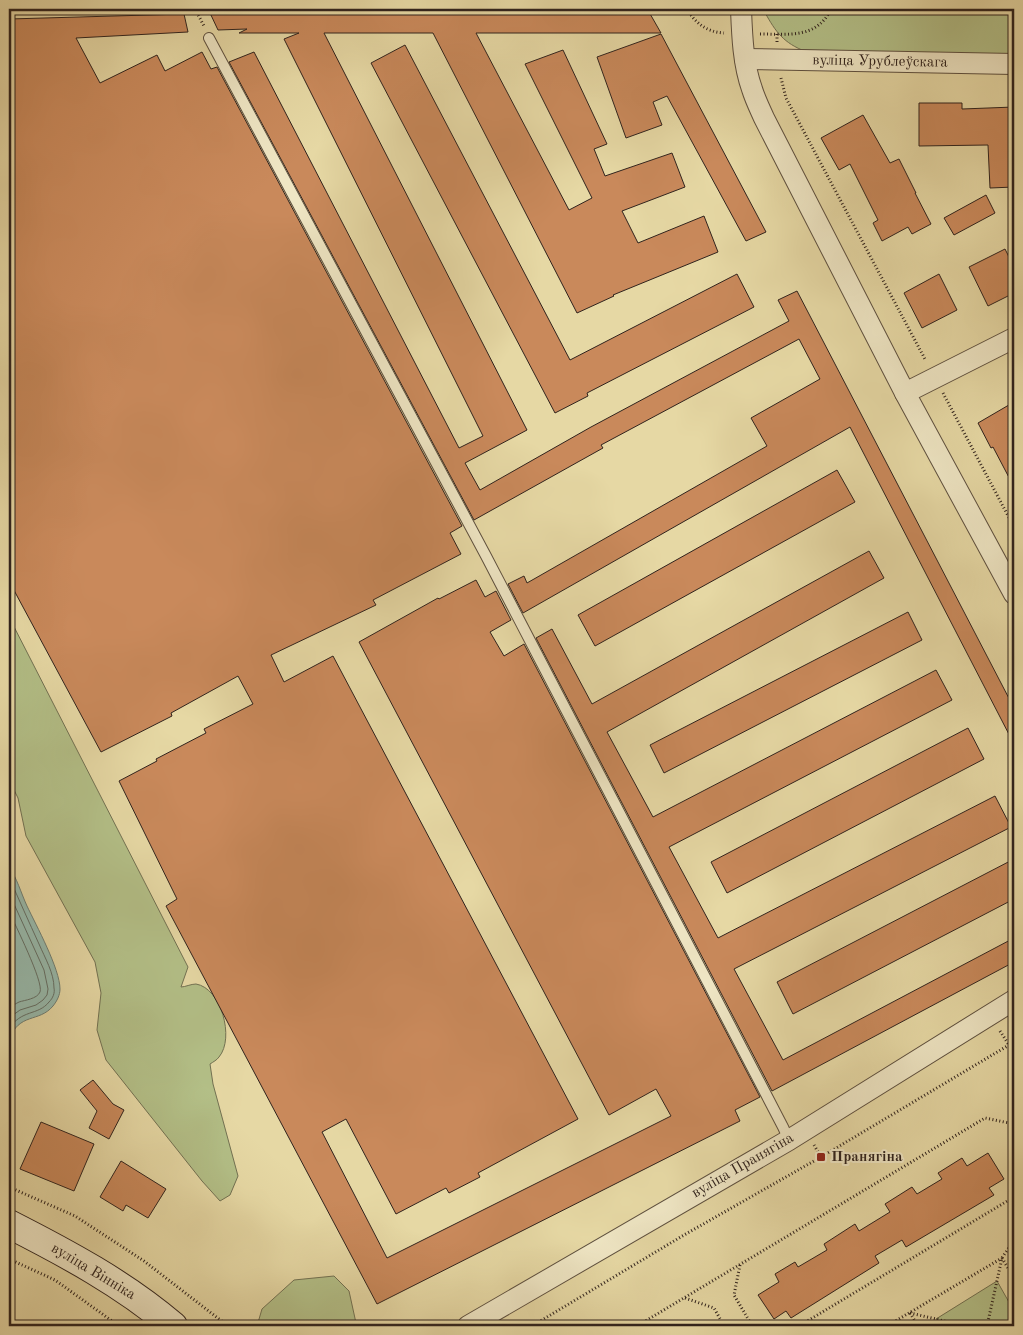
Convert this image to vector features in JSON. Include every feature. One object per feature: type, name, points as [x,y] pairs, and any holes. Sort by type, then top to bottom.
[{"type":"street","points":[[741,9],[745,59],[751,88],[764,118],[905,394],[1014,594]]},
{"type":"street","name":"вуліца Урублеўскага","points":[[745,59],[1014,64]]},
{"type":"street","points":[[905,394],[1014,338]]},
{"type":"street","name":"вуліца Пранягіна","points":[[468,1326],[789,1140],[1014,1000]]},
{"type":"street","name":"вуліца Вінніка","points":[[9,1224],[99,1272],[152,1308],[173,1326]]},
{"type":"lane","points":[[209,38],[490,564],[789,1140]]},
{"type":"path","points":[[195,9],[209,38]]},
{"type":"path","points":[[831,9],[826,19],[810,31],[777,34],[781,80],[786,98],[1014,527]]},
{"type":"path","points":[[532,1326],[684,1235],[822,1157],[1014,1042]]},
{"type":"path","points":[[637,1326],[985,1118],[1013,1124],[1014,1129]]},
{"type":"path","points":[[9,1187],[75,1216],[144,1261],[228,1326]]},
{"type":"path","points":[[799,1326],[1013,1198],[1014,1203]]},
{"type":"path","points":[[987,1326],[1002,1258],[1014,1240]]},
{"type":"path","points":[[1002,1258],[1014,1278]]},
{"type":"path","points":[[887,1326],[1002,1258]]},
{"type":"path","points":[[9,1259],[55,1280],[119,1326]]},
{"type":"path","points":[[740,1265],[734,1295],[751,1324],[757,1326]]},
{"type":"path","points":[[684,1298],[714,1308],[724,1326]]},
{"type":"path","points":[[909,1313],[918,1326]]},
{"type":"path","points":[[909,1313],[966,1326]]},
{"type":"green space","points":[[763,9],[1014,9],[1014,58],[802,50],[789,43],[779,34]]},
{"type":"green space","points":[[9,617],[188,967],[181,987],[196,984],[205,988],[212,994],[223,1015],[226,1038],[224,1049],[218,1058],[210,1064],[213,1084],[238,1176],[230,1195],[220,1201],[106,1060],[97,1030],[101,993],[95,962],[26,836],[18,798],[9,780]]},
{"type":"green space","points":[[334,1276],[349,1291],[356,1323],[353,1326],[257,1326],[262,1309],[294,1280]]},
{"type":"green space","points":[[997,1281],[1014,1311],[1014,1326],[940,1326],[936,1319]]},
{"type":"water","points":[[9,867],[52,959],[60,989],[58,998],[48,1011],[18,1025],[9,1040]]},
{"type":"building","points":[[649,12],[661,33],[476,33],[569,210],[592,198],[525,64],[563,50],[607,144],[594,149],[605,176],[672,153],[685,187],[622,211],[638,243],[704,216],[718,252],[613,295],[577,313],[433,33],[324,33],[527,430],[465,463],[480,490],[591,427],[789,321],[778,300],[797,291],[1014,708],[1014,744],[850,427],[523,613],[508,584],[524,576],[527,583],[767,446],[751,418],[820,379],[799,339],[601,445],[603,448],[474,520],[229,62],[254,52],[459,448],[483,436],[284,39],[299,33],[239,33],[247,29],[218,30],[210,13]]},
{"type":"building","points":[[184,14],[188,32],[76,38],[100,83],[157,55],[165,71],[202,52],[211,69],[217,67],[462,526],[450,533],[461,554],[373,600],[376,605],[271,655],[284,682],[333,656],[578,1119],[478,1173],[480,1177],[449,1193],[446,1188],[396,1214],[346,1119],[322,1132],[387,1258],[671,1116],[656,1089],[609,1115],[359,642],[438,598],[476,580],[485,597],[496,591],[511,620],[490,632],[504,656],[524,644],[760,1097],[735,1110],[740,1121],[377,1304],[166,906],[177,899],[119,781],[206,733],[204,729],[253,704],[238,676],[171,713],[172,716],[101,752],[9,581],[9,19]]},
{"type":"building","points":[[661,34],[766,232],[746,241],[667,96],[653,102],[662,125],[626,138],[597,57]]},
{"type":"building","points":[[405,45],[570,360],[737,274],[754,307],[587,393],[588,396],[555,413],[371,63]]},
{"type":"building","points":[[919,103],[962,103],[962,109],[1014,107],[1014,187],[990,188],[988,145],[919,146]]},
{"type":"building","points":[[863,115],[890,163],[899,159],[931,224],[912,234],[908,227],[882,241],[873,223],[878,220],[850,164],[839,170],[821,138]]},
{"type":"building","points":[[986,195],[995,213],[954,235],[944,218]]},
{"type":"building","points":[[1005,249],[1014,267],[1014,293],[988,306],[969,267]]},
{"type":"building","points":[[939,274],[957,310],[922,328],[904,293]]},
{"type":"building","points":[[1014,402],[1014,487],[978,423]]},
{"type":"building","points":[[837,470],[855,502],[595,646],[578,615]]},
{"type":"building","points":[[869,551],[884,578],[607,732],[653,817],[936,670],[952,700],[669,847],[718,938],[995,796],[1011,827],[734,969],[783,1060],[1014,938],[1014,962],[772,1091],[536,638],[552,629],[592,704]]},
{"type":"building","points":[[908,612],[922,640],[664,773],[650,745]]},
{"type":"building","points":[[968,728],[984,759],[727,893],[711,862]]},
{"type":"building","points":[[1014,859],[1014,899],[793,1014],[777,982]]},
{"type":"building","points":[[93,1080],[113,1104],[124,1110],[109,1139],[89,1128],[97,1111],[80,1090]]},
{"type":"building","points":[[41,1122],[94,1144],[74,1191],[20,1169]]},
{"type":"building","points":[[988,1153],[1004,1179],[989,1188],[994,1195],[906,1247],[902,1240],[875,1256],[879,1263],[791,1318],[786,1311],[774,1319],[758,1295],[779,1282],[775,1274],[795,1262],[798,1267],[827,1250],[824,1244],[855,1224],[859,1231],[890,1212],[885,1204],[912,1187],[917,1194],[942,1179],[938,1173],[962,1158],[967,1166]]},
{"type":"building","points":[[121,1161],[166,1189],[148,1218],[126,1205],[123,1211],[100,1197]]},
{"type":"place","name":"Пранягіна","points":[[821,1157]]}]
